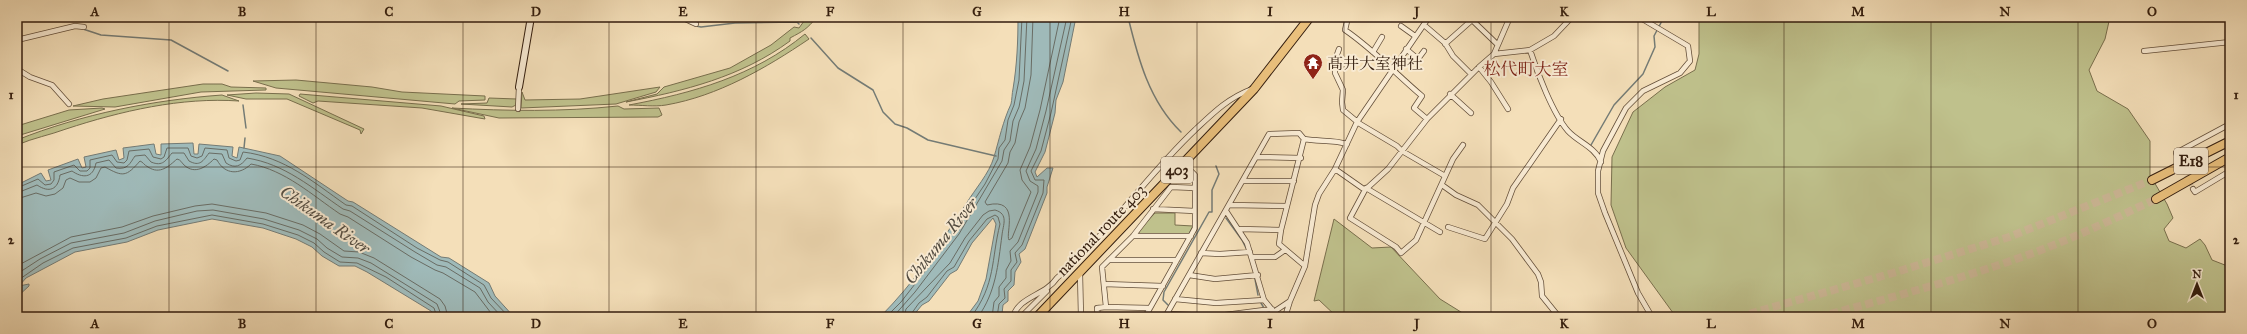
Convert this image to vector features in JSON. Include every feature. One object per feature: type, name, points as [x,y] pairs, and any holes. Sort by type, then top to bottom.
[{"type":"highway","name":"national route 403","points":[[1038,317],[1254,89],[1310,17]]},
{"type":"highway","name":"E18","points":[[2152,180],[2230,141]]},
{"type":"highway","name":"E18","points":[[2156,199],[2230,157]]},
{"type":"street","points":[[518,109],[519,87],[531,17]]},
{"type":"street","points":[[681,17],[696,24]]},
{"type":"street","points":[[1348,17],[1345,30],[1373,52],[1392,71],[1422,96],[1414,108],[1427,119]]},
{"type":"street","points":[[1285,317],[1305,266],[1315,205],[1319,194],[1335,169],[1357,122],[1429,17]]},
{"type":"street","points":[[1494,54],[1497,44],[1510,17]]},
{"type":"street","points":[[1464,145],[1453,158],[1414,244],[1401,253],[1396,246],[1350,218],[1366,189],[1388,169],[1427,119],[1478,67],[1494,54],[1530,50],[1554,36],[1572,17]]},
{"type":"street","points":[[1639,17],[1688,46],[1690,60],[1680,72],[1643,91],[1626,108],[1608,138],[1598,171],[1598,193],[1638,293],[1652,317]]},
{"type":"street","points":[[1446,44],[1474,19],[1497,44]]},
{"type":"street","points":[[1424,25],[1446,44],[1452,56],[1471,74]]},
{"type":"street","points":[[17,40],[75,26],[84,27]]},
{"type":"street","points":[[1401,26],[1415,36]]},
{"type":"street","points":[[1373,52],[1382,37]]},
{"type":"street","points":[[2144,51],[2230,42]]},
{"type":"street","points":[[1339,49],[1335,60],[1335,73],[1343,90],[1343,110],[1357,122],[1397,146],[1402,152],[1445,176]]},
{"type":"street","points":[[1406,49],[1418,59],[1424,51]]},
{"type":"street","points":[[1530,50],[1538,74],[1568,130],[1598,154],[1601,162]]},
{"type":"street","points":[[1478,67],[1491,82],[1508,109]]},
{"type":"street","points":[[17,69],[30,77],[52,85],[69,104]]},
{"type":"street","points":[[1022,317],[1051,287],[1057,278],[1166,158],[1206,117],[1236,95],[1254,89]]},
{"type":"street","points":[[1450,94],[1471,113]]},
{"type":"street","points":[[1448,227],[1485,238],[1507,204],[1513,188],[1562,119]]},
{"type":"street","points":[[2178,158],[2176,153],[2230,124]]},
{"type":"street","points":[[1273,310],[1217,316],[1166,315],[1269,134],[1299,133],[1304,139],[1320,142],[1333,140],[1347,144]]},
{"type":"street","points":[[1304,139],[1301,158],[1287,206],[1279,244],[1305,266]]},
{"type":"street","points":[[1256,157],[1301,158]]},
{"type":"street","points":[[1145,317],[1195,228],[1195,175],[1183,163]]},
{"type":"street","points":[[1335,169],[1366,189],[1440,232]]},
{"type":"street","points":[[2193,189],[2195,192],[2230,171]]},
{"type":"street","points":[[1243,181],[1294,181]]},
{"type":"street","points":[[1442,185],[1456,195],[1478,204],[1496,221],[1538,274],[1541,282],[1542,296],[1559,317]]},
{"type":"street","points":[[1106,307],[1102,267],[1133,236],[1171,187],[1195,188]]},
{"type":"street","points":[[1229,205],[1287,206]]},
{"type":"street","points":[[1153,210],[1195,211]]},
{"type":"street","points":[[1226,211],[1247,242],[1258,275],[1264,300],[1273,310]]},
{"type":"street","points":[[1238,229],[1281,230]]},
{"type":"street","points":[[1133,236],[1191,236]]},
{"type":"street","points":[[1202,253],[1251,255],[1275,258],[1285,250]]},
{"type":"street","points":[[1109,260],[1178,260]]},
{"type":"street","points":[[1080,272],[1081,317]]},
{"type":"street","points":[[1189,275],[1215,279],[1258,275]]},
{"type":"street","points":[[1104,284],[1163,286]]},
{"type":"street","points":[[1013,317],[1020,304],[1051,287]]},
{"type":"street","points":[[1175,299],[1216,303],[1264,300]]},
{"type":"street","points":[[1266,317],[1273,310],[1290,301]]},
{"type":"street","points":[[1098,317],[1097,308],[1150,308]]},
{"type":"green space","points":[[807,17],[817,17],[804,30],[790,38],[790,41],[771,54],[752,64],[711,81],[669,93],[626,102],[657,94],[664,87],[730,68],[771,45],[794,27],[799,28]]},
{"type":"green space","points":[[1699,17],[2110,17],[2105,39],[2089,70],[2097,91],[2128,109],[2150,141],[2150,175],[2167,204],[2173,218],[2164,229],[2169,241],[2186,248],[2200,239],[2205,245],[2212,260],[2230,267],[2230,317],[1676,317],[1626,248],[1611,205],[1612,157],[1633,112],[1665,87],[1695,70],[1699,54]]},
{"type":"green space","points":[[805,34],[809,39],[793,50],[741,80],[723,88],[685,101],[666,105],[629,105],[676,95],[722,81],[765,61],[785,49]]},
{"type":"green space","points":[[296,80],[372,87],[402,92],[485,96],[485,100],[459,101],[455,104],[276,88],[253,81]]},
{"type":"green space","points":[[203,84],[222,84],[231,87],[266,88],[266,90],[201,92],[115,107],[73,106],[103,99]]},
{"type":"green space","points":[[660,87],[656,92],[616,104],[521,108],[522,92],[525,100],[580,99]]},
{"type":"green space","points":[[256,93],[289,94],[364,129],[361,134],[360,130],[287,99],[246,99],[227,95]]},
{"type":"green space","points":[[300,94],[441,106],[484,116],[485,119],[422,108],[318,101],[313,103],[299,96]]},
{"type":"green space","points":[[222,95],[239,101],[217,100],[173,103],[130,111],[87,122],[17,145],[17,140],[92,116],[170,100]]},
{"type":"green space","points":[[489,98],[517,99],[516,105],[512,107],[461,104],[487,103]]},
{"type":"green space","points":[[618,106],[624,109],[659,108],[662,115],[658,117],[499,118],[452,108],[535,110]]},
{"type":"green space","points":[[105,109],[17,136],[17,126],[69,110]]},
{"type":"green space","points":[[1155,213],[1175,213],[1175,225],[1193,226],[1189,234],[1140,234],[1138,231]]},
{"type":"green space","points":[[1334,219],[1372,248],[1391,247],[1440,299],[1469,317],[1337,317],[1319,300],[1314,301]]},
{"type":"water","points":[[1018,17],[1076,17],[1063,82],[1056,100],[1055,113],[1045,152],[1035,172],[1037,177],[1047,168],[1053,168],[1047,187],[1047,193],[1025,249],[1019,254],[1021,262],[1015,272],[1014,285],[1008,291],[1008,301],[1003,305],[1002,314],[999,317],[966,317],[978,301],[986,279],[996,224],[993,218],[972,243],[957,270],[950,274],[929,301],[922,305],[912,317],[880,317],[904,291],[926,263],[982,181],[992,163],[1011,102],[1016,62]]},
{"type":"water","name":"Chikuma River","points":[[193,143],[194,154],[198,154],[199,144],[233,147],[232,156],[237,158],[239,147],[280,156],[348,201],[353,202],[441,257],[449,258],[489,283],[495,296],[514,317],[435,317],[431,311],[367,272],[355,266],[339,266],[322,256],[312,247],[296,239],[263,228],[212,219],[158,230],[127,242],[75,252],[26,278],[19,286],[29,284],[29,286],[17,297],[17,185],[41,173],[46,181],[51,180],[48,170],[78,159],[82,168],[86,167],[84,157],[116,150],[119,160],[124,158],[123,148],[154,144],[156,154],[161,155],[161,144]]},
{"type":"waterway","points":[[676,17],[681,19]]},
{"type":"waterway","points":[[1128,17],[1146,78],[1161,107],[1181,132]]},
{"type":"waterway","points":[[1591,145],[1614,105],[1643,74],[1655,47],[1654,36],[1664,17]]},
{"type":"waterway","points":[[696,26],[701,27],[735,23],[797,22],[799,24]]},
{"type":"waterway","points":[[83,29],[101,35],[171,40],[228,71]]},
{"type":"waterway","points":[[811,38],[838,68],[873,90],[883,112],[895,124],[907,128],[928,140],[996,156]]},
{"type":"waterway","points":[[243,105],[246,128]]},
{"type":"waterway","points":[[244,148],[245,138]]},
{"type":"waterway","points":[[1168,305],[1163,300],[1164,292],[1209,212],[1212,212],[1212,190],[1219,174],[1216,166]]},
{"type":"waterway","points":[[1226,218],[1246,248]]},
{"type":"waterway","points":[[1255,279],[1258,295]]},
{"type":"waterway","points":[[1261,303],[1264,308]]},
{"type":"tunnel","points":[[2178,158],[2193,189]]},
{"type":"tunnel","points":[[1738,317],[1893,273],[2009,237],[2152,180]]},
{"type":"tunnel","points":[[1819,317],[1945,282],[2037,252],[2156,199]]},
{"type":"place","name":"髙井大室神社","points":[[1313,80]]},
{"type":"district","name":"松代町大室","points":[[1526,69]]}]
